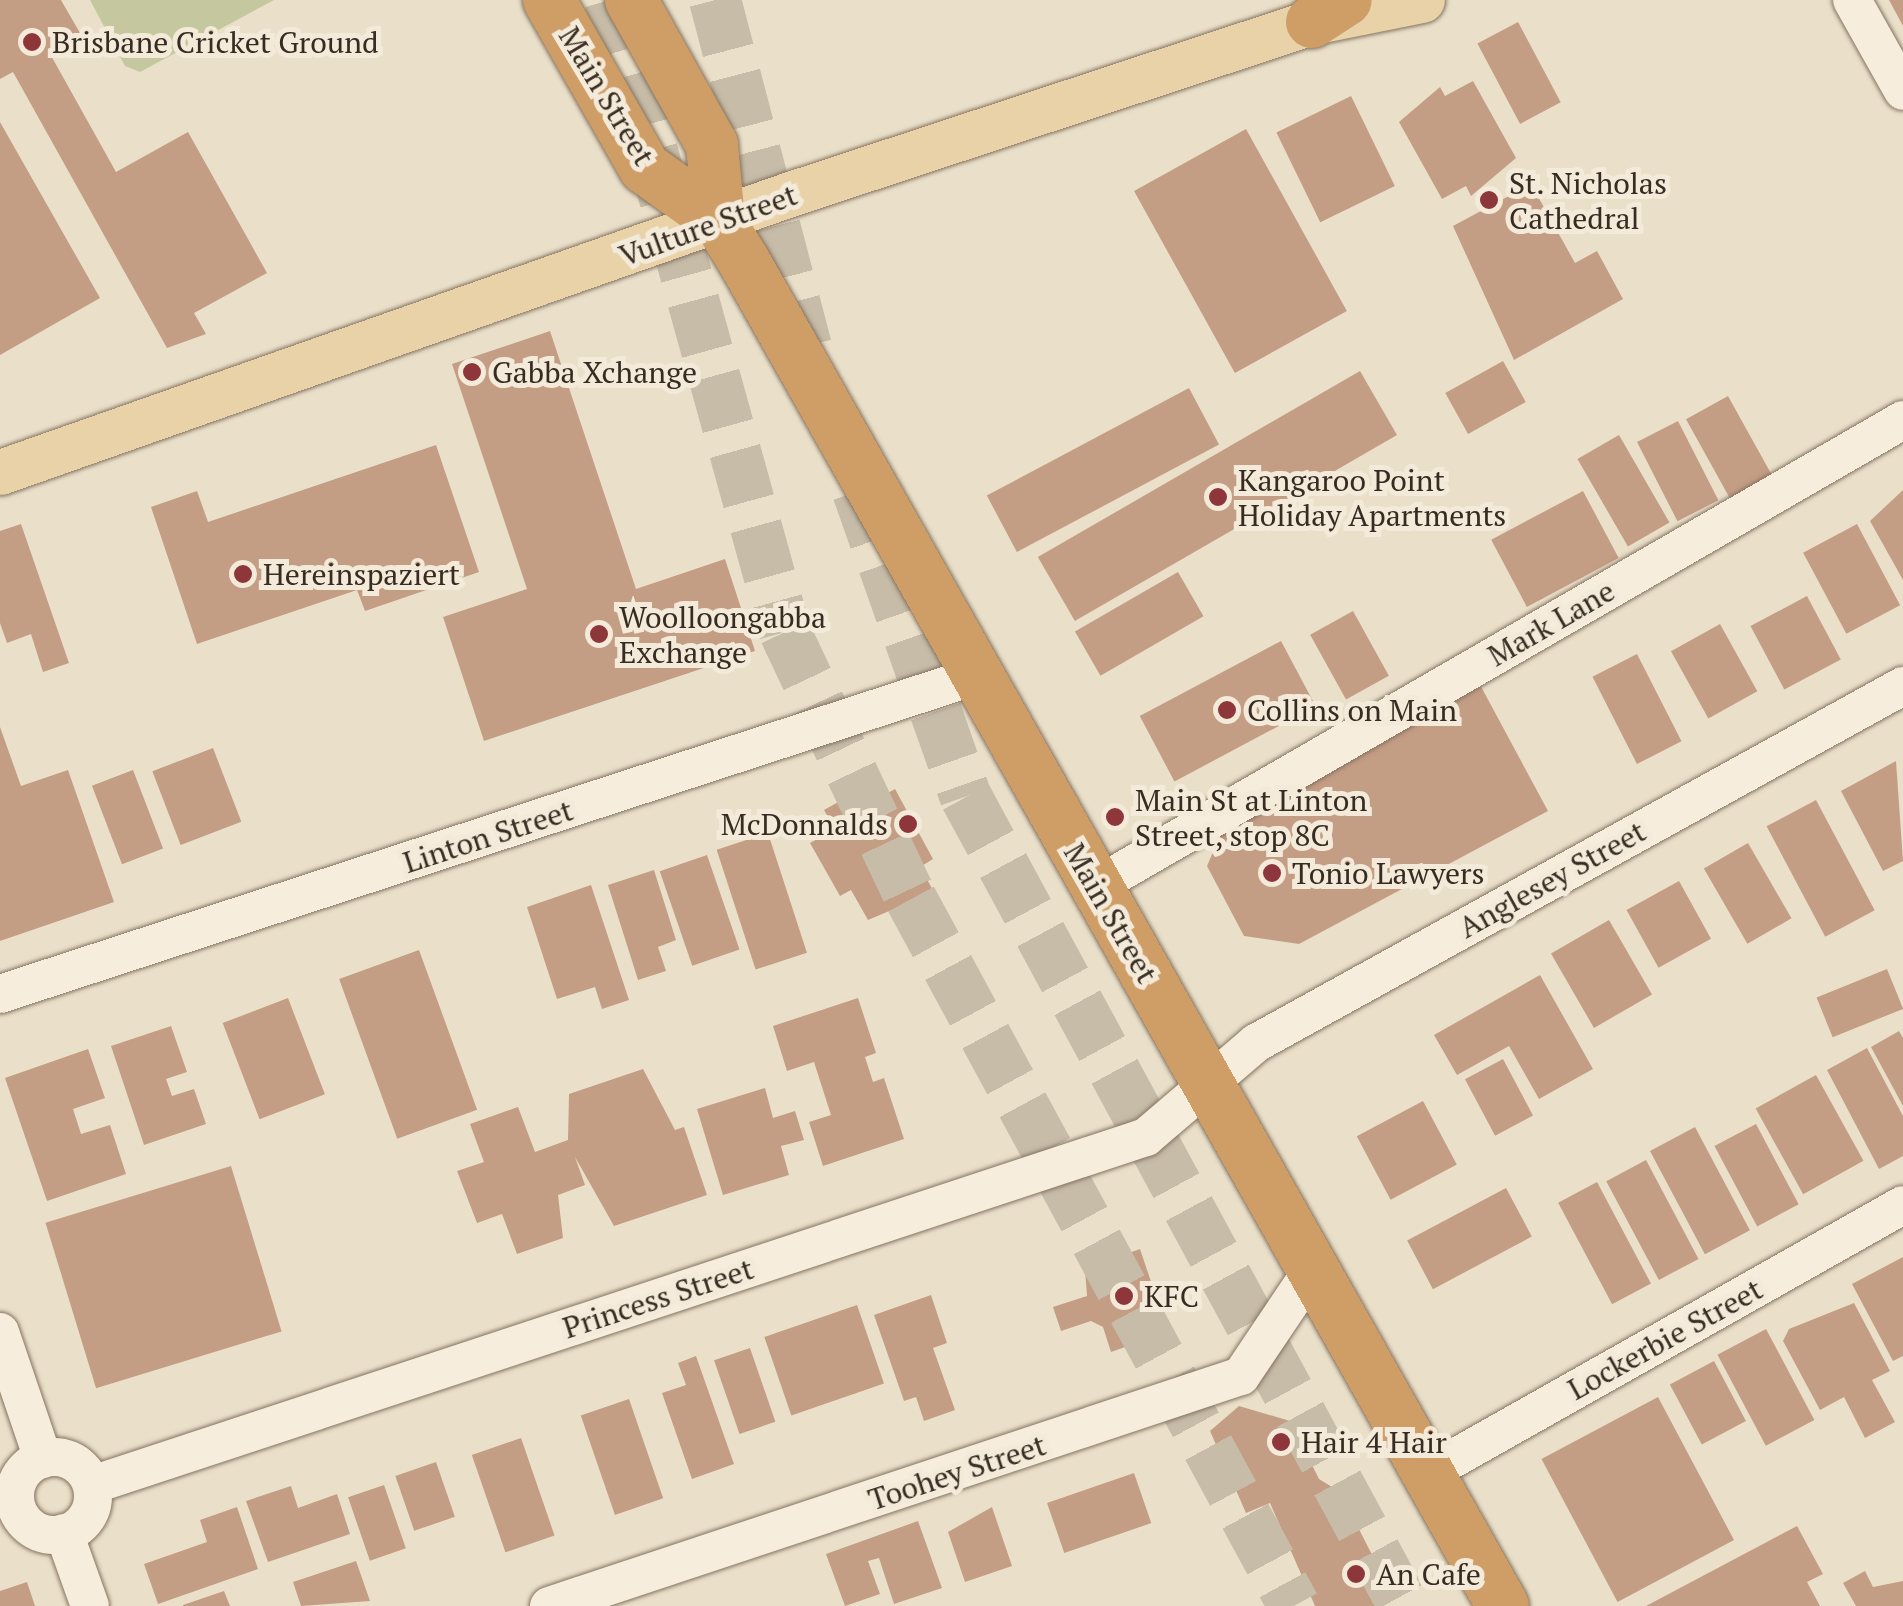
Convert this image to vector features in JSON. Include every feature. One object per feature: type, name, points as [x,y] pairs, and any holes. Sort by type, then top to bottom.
[{"type":"highway","name":"Main Street","points":[[549,0],[644,168],[720,221]]},
{"type":"highway","name":"Main Street","points":[[631,0],[712,145],[720,221],[1503,1606]]},
{"type":"main road","name":"Vulture Street","points":[[0,472],[1329,11],[1422,0]]},
{"type":"street","points":[[1852,0],[1903,91]]},
{"type":"street","name":"Mark Lane","points":[[1096,886],[1903,420]]},
{"type":"street","name":"Linton Street","points":[[0,994],[975,676]]},
{"type":"street","name":"Anglesey Street","points":[[1209,1083],[1268,1036],[1903,686]]},
{"type":"street","name":"Princess Street","points":[[92,1485],[1146,1138],[1209,1083]]},
{"type":"street","name":"Lockerbie Street","points":[[1428,1474],[1903,1204]]},
{"type":"street","name":"Toohey Street","points":[[548,1606],[1241,1376],[1312,1269]]},
{"type":"street","points":[[0,1332],[43,1459]]},
{"type":"street","points":[[43,1459],[78,1465],[92,1485],[91,1509],[64,1533],[41,1532],[9,1510],[18,1483],[43,1459]]},
{"type":"street","points":[[64,1533],[90,1606]]},
{"type":"green space","points":[[90,0],[274,0],[140,72],[125,66]]},
{"type":"building","points":[[0,0],[61,0],[80,33],[49,52],[116,172],[188,132],[267,273],[194,313],[206,334],[167,348],[13,72],[0,79]]},
{"type":"building","points":[[1889,0],[1903,0],[1903,26]]},
{"type":"building","points":[[1518,22],[1561,102],[1520,124],[1477,44]]},
{"type":"building","points":[[1473,81],[1516,158],[1471,196],[1466,186],[1442,199],[1399,122],[1440,87],[1445,96]]},
{"type":"building","points":[[1351,96],[1395,186],[1320,222],[1276,132]]},
{"type":"building","points":[[0,122],[100,298],[0,355]]},
{"type":"building","name":"Kangaroo Point Holiday Apartments","points":[[1246,129],[1347,311],[1235,373],[1134,191]]},
{"type":"building","points":[[1531,184],[1575,263],[1597,251],[1623,299],[1514,360],[1453,226]]},
{"type":"building","points":[[550,331],[636,589],[725,559],[755,651],[484,741],[443,617],[527,589],[452,364]]},
{"type":"building","points":[[1503,361],[1526,402],[1468,434],[1445,393]]},
{"type":"building","name":"Kangaroo Point Holiday Apartments","points":[[1360,371],[1397,435],[1075,621],[1038,557]]},
{"type":"building","points":[[1189,388],[1219,445],[1017,552],[987,496]]},
{"type":"building","points":[[1728,396],[1772,476],[1730,499],[1686,419]]},
{"type":"building","points":[[1678,421],[1718,500],[1677,521],[1637,442]]},
{"type":"building","points":[[1619,435],[1670,522],[1628,546],[1577,459]]},
{"type":"building","points":[[436,445],[479,572],[365,611],[357,590],[197,644],[151,507],[197,491],[208,522]]},
{"type":"building","points":[[1903,490],[1903,580],[1870,521]]},
{"type":"building","points":[[1583,491],[1619,558],[1527,607],[1491,540]]},
{"type":"building","points":[[21,524],[69,663],[43,672],[31,634],[7,643],[0,623],[0,531]]},
{"type":"building","points":[[1857,524],[1900,605],[1846,634],[1803,553]]},
{"type":"building","points":[[1178,572],[1204,616],[1100,676],[1075,632]]},
{"type":"building","points":[[1807,596],[1841,660],[1784,690],[1750,626]]},
{"type":"building","points":[[1353,611],[1389,676],[1346,699],[1310,635]]},
{"type":"building","points":[[1720,624],[1757,691],[1708,718],[1671,651]]},
{"type":"building","name":"Collins on Main","points":[[1281,641],[1316,706],[1174,781],[1140,716]]},
{"type":"building","points":[[1637,654],[1681,741],[1637,764],[1592,677]]},
{"type":"building","points":[[1478,681],[1548,811],[1299,944],[1244,936],[1207,866],[1229,815]]},
{"type":"building","points":[[0,727],[21,786],[68,770],[114,902],[0,941]]},
{"type":"building","points":[[213,748],[241,822],[181,845],[152,771]]},
{"type":"building","points":[[1896,761],[1903,861],[1883,871],[1841,791]]},
{"type":"building","points":[[133,770],[163,848],[122,864],[92,786]]},
{"type":"building","points":[[869,785],[877,799],[895,789],[933,859],[920,867],[934,892],[868,920],[851,890],[840,896],[810,843],[835,829],[824,810]]},
{"type":"building","points":[[1816,800],[1875,910],[1825,937],[1767,826]]},
{"type":"building","points":[[768,833],[807,953],[756,970],[717,850]]},
{"type":"building","points":[[1748,843],[1792,918],[1747,944],[1704,868]]},
{"type":"building","points":[[707,855],[740,950],[692,966],[660,871]]},
{"type":"building","points":[[654,870],[676,940],[658,947],[666,971],[638,980],[608,885]]},
{"type":"building","points":[[1679,881],[1711,939],[1659,968],[1627,910]]},
{"type":"building","points":[[591,885],[629,1000],[602,1009],[595,987],[557,999],[527,907]]},
{"type":"building","points":[[1609,920],[1652,994],[1594,1028],[1551,954]]},
{"type":"building","points":[[419,950],[477,1110],[397,1139],[339,979]]},
{"type":"building","points":[[1887,969],[1903,1009],[1833,1037],[1817,997]]},
{"type":"building","points":[[1540,975],[1593,1069],[1539,1099],[1509,1046],[1457,1075],[1434,1035]]},
{"type":"building","points":[[288,998],[325,1094],[260,1119],[223,1023]]},
{"type":"building","points":[[858,998],[876,1053],[865,1057],[873,1082],[884,1078],[904,1139],[823,1166],[809,1122],[831,1115],[814,1062],[787,1071],[773,1026]]},
{"type":"building","points":[[171,1026],[187,1072],[166,1079],[172,1096],[194,1089],[206,1124],[144,1145],[111,1046]]},
{"type":"building","points":[[1899,1031],[1903,1038],[1903,1106],[1871,1047]]},
{"type":"building","points":[[1867,1048],[1903,1116],[1903,1156],[1879,1169],[1827,1070]]},
{"type":"building","points":[[88,1049],[105,1098],[73,1109],[81,1134],[110,1125],[126,1174],[47,1201],[5,1078]]},
{"type":"building","points":[[1503,1059],[1533,1116],[1495,1136],[1465,1079]]},
{"type":"building","points":[[643,1069],[675,1130],[684,1127],[707,1195],[614,1226],[575,1157],[585,1185],[558,1195],[563,1238],[517,1254],[502,1214],[477,1223],[457,1171],[484,1162],[470,1124],[518,1107],[535,1152],[568,1140],[569,1094]]},
{"type":"building","points":[[1816,1075],[1864,1161],[1803,1194],[1756,1108]]},
{"type":"building","points":[[765,1088],[773,1118],[795,1111],[804,1140],[781,1146],[789,1175],[723,1195],[697,1109]]},
{"type":"building","points":[[1423,1101],[1457,1165],[1391,1200],[1357,1136]]},
{"type":"building","points":[[1756,1124],[1799,1204],[1757,1226],[1715,1146]]},
{"type":"building","points":[[1695,1127],[1750,1230],[1705,1254],[1650,1151]]},
{"type":"building","points":[[1646,1160],[1699,1259],[1659,1280],[1606,1181]]},
{"type":"building","points":[[231,1166],[282,1331],[96,1388],[45,1223]]},
{"type":"building","points":[[1597,1182],[1651,1284],[1612,1304],[1558,1203]]},
{"type":"building","points":[[1506,1188],[1532,1237],[1433,1289],[1407,1241]]},
{"type":"building","points":[[1122,1243],[1126,1254],[1140,1249],[1168,1332],[1111,1352],[1103,1327],[1091,1321],[1061,1331],[1053,1307],[1087,1296],[1084,1256]]},
{"type":"building","points":[[1903,1257],[1903,1356],[1893,1361],[1852,1284]]},
{"type":"building","points":[[931,1295],[947,1343],[933,1348],[955,1410],[924,1421],[916,1397],[904,1401],[874,1315]]},
{"type":"building","points":[[1854,1303],[1890,1371],[1872,1380],[1895,1422],[1865,1438],[1844,1397],[1820,1410],[1783,1341],[1789,1329]]},
{"type":"building","points":[[857,1305],[884,1383],[791,1415],[764,1337]]},
{"type":"building","points":[[1766,1329],[1814,1420],[1766,1446],[1717,1355]]},
{"type":"building","points":[[750,1348],[775,1422],[739,1434],[714,1360]]},
{"type":"building","points":[[696,1356],[734,1464],[692,1479],[662,1393],[686,1385],[678,1363]]},
{"type":"building","points":[[1714,1361],[1746,1421],[1702,1445],[1670,1384]]},
{"type":"building","points":[[1658,1397],[1734,1540],[1618,1602],[1541,1459]]},
{"type":"building","points":[[629,1399],[663,1498],[615,1515],[581,1416]]},
{"type":"building","points":[[1239,1406],[1290,1421],[1319,1479],[1340,1492],[1389,1588],[1379,1606],[1315,1606],[1270,1503],[1246,1513],[1210,1431]]},
{"type":"building","points":[[521,1438],[555,1535],[505,1552],[472,1455]]},
{"type":"building","points":[[436,1462],[455,1517],[414,1531],[395,1476]]},
{"type":"building","points":[[1134,1473],[1151,1523],[1064,1553],[1047,1503]]},
{"type":"building","points":[[384,1485],[406,1548],[370,1561],[348,1497]]},
{"type":"building","points":[[291,1486],[298,1508],[337,1494],[350,1534],[268,1562],[246,1501]]},
{"type":"building","points":[[237,1507],[258,1569],[158,1604],[144,1564],[207,1542],[200,1520]]},
{"type":"building","points":[[992,1507],[1012,1566],[965,1582],[948,1532]]},
{"type":"building","points":[[918,1521],[942,1588],[894,1604],[879,1558],[868,1561],[880,1594],[845,1606],[826,1554]]},
{"type":"building","points":[[1797,1526],[1823,1574],[1807,1582],[1820,1606],[1646,1606]]},
{"type":"building","points":[[356,1561],[370,1601],[301,1606],[293,1582]]},
{"type":"building","points":[[1865,1571],[1873,1587],[1903,1581],[1903,1606],[1856,1606],[1843,1583]]},
{"type":"building","points":[[27,1582],[35,1606],[0,1606],[0,1591]]},
{"type":"building","points":[[224,1591],[230,1606],[183,1606],[183,1605]]},
{"type":"tunnel","points":[[610,0],[785,632],[911,899],[1294,1606]]},
{"type":"tunnel","points":[[715,0],[806,346]]},
{"type":"tunnel","points":[[858,491],[966,797],[1404,1606]]},
{"type":"place","name":"Brisbane Cricket Ground","points":[[32,42]]},
{"type":"place","name":"St. Nicholas Cathedral","points":[[1489,200]]},
{"type":"place","name":"Gabba Xchange","points":[[472,372]]},
{"type":"place","name":"Kangaroo Point Holiday Apartments","points":[[1218,497]]},
{"type":"place","name":"Hereinspaziert","points":[[243,574]]},
{"type":"place","name":"Woolloongabba Exchange","points":[[599,634]]},
{"type":"place","name":"Collins on Main","points":[[1227,710]]},
{"type":"place","name":"Main St at Linton Street, stop 8C","points":[[1115,817]]},
{"type":"place","name":"McDonnalds","points":[[908,824]]},
{"type":"place","name":"Tonio Lawyers","points":[[1272,873]]},
{"type":"place","name":"KFC","points":[[1124,1296]]},
{"type":"place","name":"Hair 4 Hair","points":[[1281,1442]]},
{"type":"place","name":"An Cafe","points":[[1356,1574]]}]
